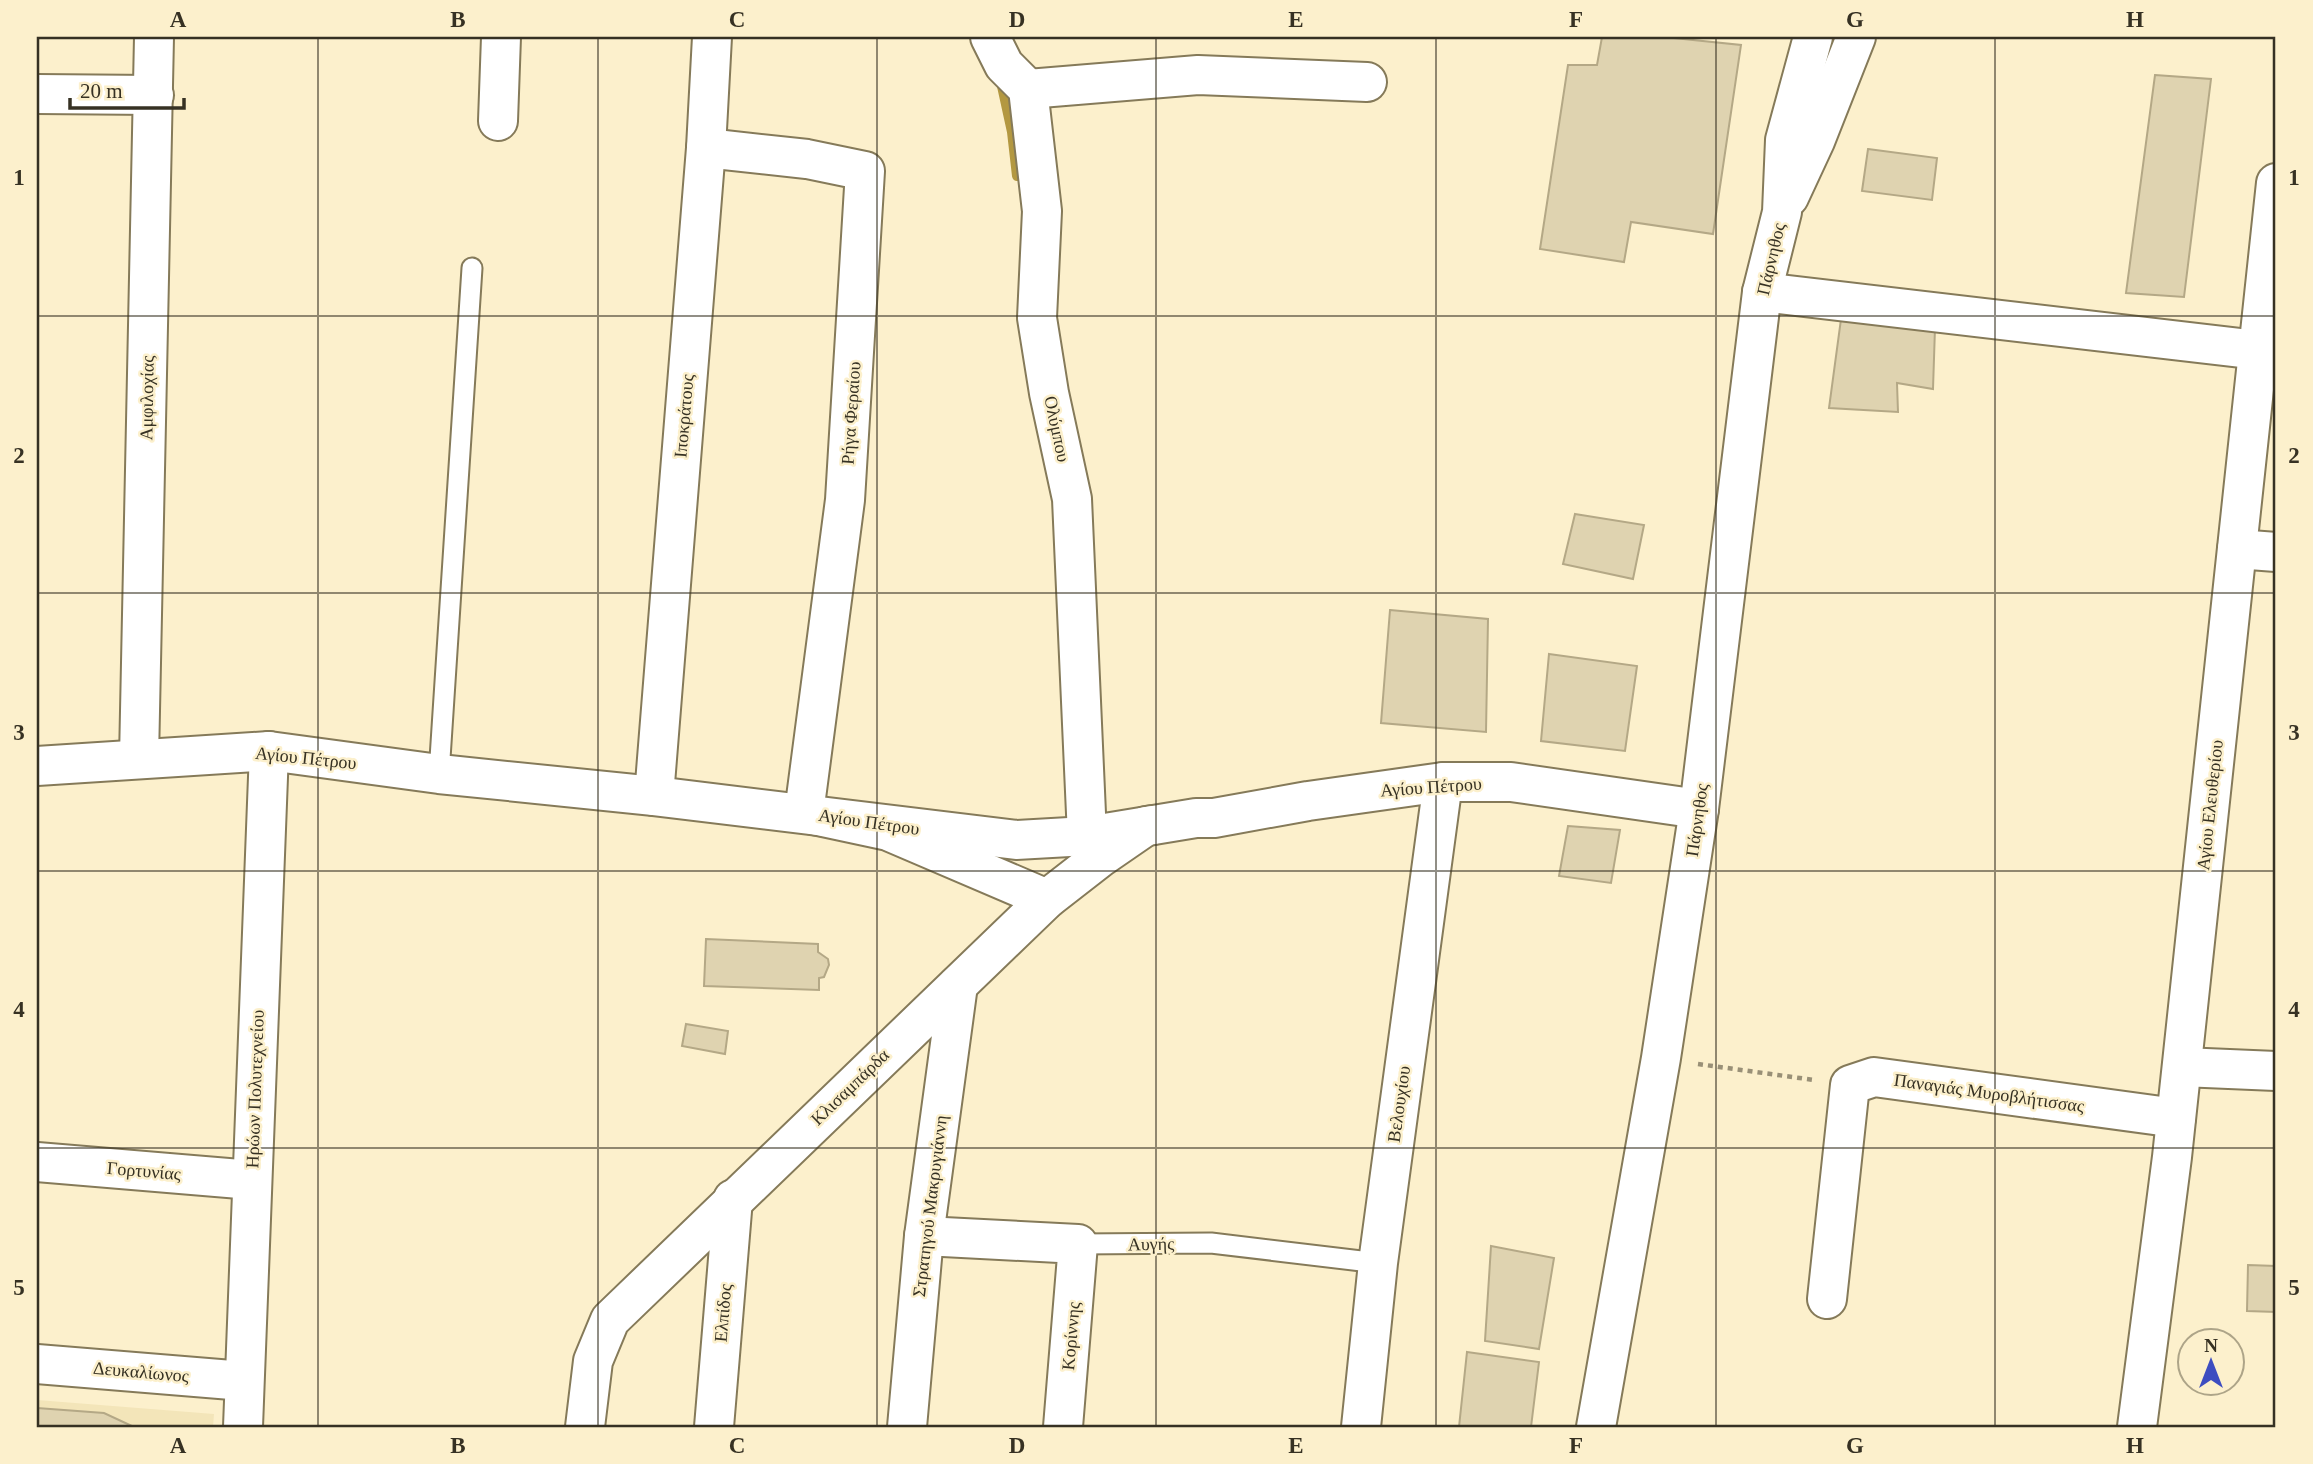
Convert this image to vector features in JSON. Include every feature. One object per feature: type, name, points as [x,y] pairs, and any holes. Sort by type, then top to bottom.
[{"type":"street","name":"Αμφιλοχίας","points":[[139,759],[154,37]]},
{"type":"street","points":[[498,121],[500,37]]},
{"type":"street","name":"Ιποκράτους","points":[[654,796],[706,148],[712,37]]},
{"type":"street","points":[[990,37],[1004,65],[1028,89],[1198,75],[1367,82]]},
{"type":"street","name":"Πάρνηθος","points":[[1596,1427],[1661,1058],[1699,809],[1762,292],[1782,212],[1815,141],[1854,43],[1814,37],[1785,140],[1782,212]]},
{"type":"street","name":"Ολύμπου","points":[[1028,89],[1042,211],[1037,318],[1049,393],[1072,499],[1087,836]]},
{"type":"street","points":[[37,94],[154,95]]},
{"type":"street","name":"Ρήγα Φεραίου","points":[[706,148],[807,159],[865,171],[845,500],[804,813]]},
{"type":"street","name":"Αγίου Ελευθερίου","points":[[2137,1427],[2182,1067],[2276,183]]},
{"type":"street","points":[[1762,292],[2258,350]]},
{"type":"street","points":[[2237,549],[2276,552]]},
{"type":"street","name":"Αγίου Πέτρου","points":[[37,766],[269,751],[439,774],[804,813],[1016,840],[1087,836],[1443,782],[1511,782],[1699,809]]},
{"type":"street","name":"Ηρώων Πολυτεχνείου","points":[[243,1427],[269,751]]},
{"type":"street","name":"Βελουχίου","points":[[1361,1427],[1378,1263],[1443,782]]},
{"type":"street","points":[[804,813],[888,831],[1047,899]]},
{"type":"street","name":"Κλισαμπάρδα","points":[[585,1427],[593,1361],[610,1320],[1047,899],[1146,826],[1196,818]]},
{"type":"street","name":"Στρατηγού Μακρυγιάννη","points":[[907,1427],[924,1236],[958,985]]},
{"type":"street","points":[[2182,1067],[2276,1071]]},
{"type":"street","name":"Παναγιάς Μυροβλήτισσας","points":[[1850,1085],[1874,1077],[2176,1118]]},
{"type":"street","points":[[1827,1299],[1850,1085]]},
{"type":"street","name":"Γορτυνίας","points":[[37,1162],[252,1180]]},
{"type":"street","name":"Ελπίδος","points":[[714,1427],[733,1199]]},
{"type":"street","name":"Αυγής","points":[[924,1236],[1079,1244]]},
{"type":"street","name":"Κορίννης","points":[[1063,1427],[1079,1244]]},
{"type":"street","name":"Δευκαλίωνος","points":[[37,1364],[244,1381]]},
{"type":"lane","points":[[439,774],[471,268]]},
{"type":"lane","name":"Αυγής","points":[[1079,1244],[1211,1243],[1378,1263]]},
{"type":"path","points":[[1661,1058],[1850,1085]]},
{"type":"shaded area","points":[[37,1400],[214,1414],[213,1427],[37,1427]]},
{"type":"building","points":[[1602,37],[1664,37],[1741,45],[1713,234],[1631,222],[1624,262],[1540,249],[1568,65],[1597,65]]},
{"type":"building","points":[[2155,75],[2211,79],[2184,297],[2126,293]]},
{"type":"building","points":[[1868,149],[1937,158],[1932,200],[1862,191]]},
{"type":"building","points":[[1841,319],[1935,328],[1933,389],[1897,383],[1898,412],[1829,408]]},
{"type":"building","points":[[1575,514],[1644,525],[1633,579],[1563,564]]},
{"type":"building","points":[[1390,610],[1488,619],[1486,732],[1381,723]]},
{"type":"building","points":[[1549,654],[1637,666],[1625,751],[1541,741]]},
{"type":"building","points":[[1568,826],[1620,830],[1611,883],[1559,876]]},
{"type":"building","points":[[706,939],[818,944],[818,952],[828,959],[829,965],[824,977],[819,978],[819,990],[704,986]]},
{"type":"building","points":[[686,1024],[728,1031],[725,1054],[682,1046]]},
{"type":"building","points":[[1491,1246],[1554,1258],[1539,1349],[1485,1341]]},
{"type":"building","points":[[2248,1265],[2276,1266],[2276,1312],[2247,1311]]},
{"type":"building","points":[[1467,1352],[1539,1362],[1531,1427],[1459,1427]]},
{"type":"building","points":[[37,1408],[104,1413],[134,1427],[37,1427]]},
{"type":"waterway","points":[[1000,77],[1012,132],[1017,176]]}]
